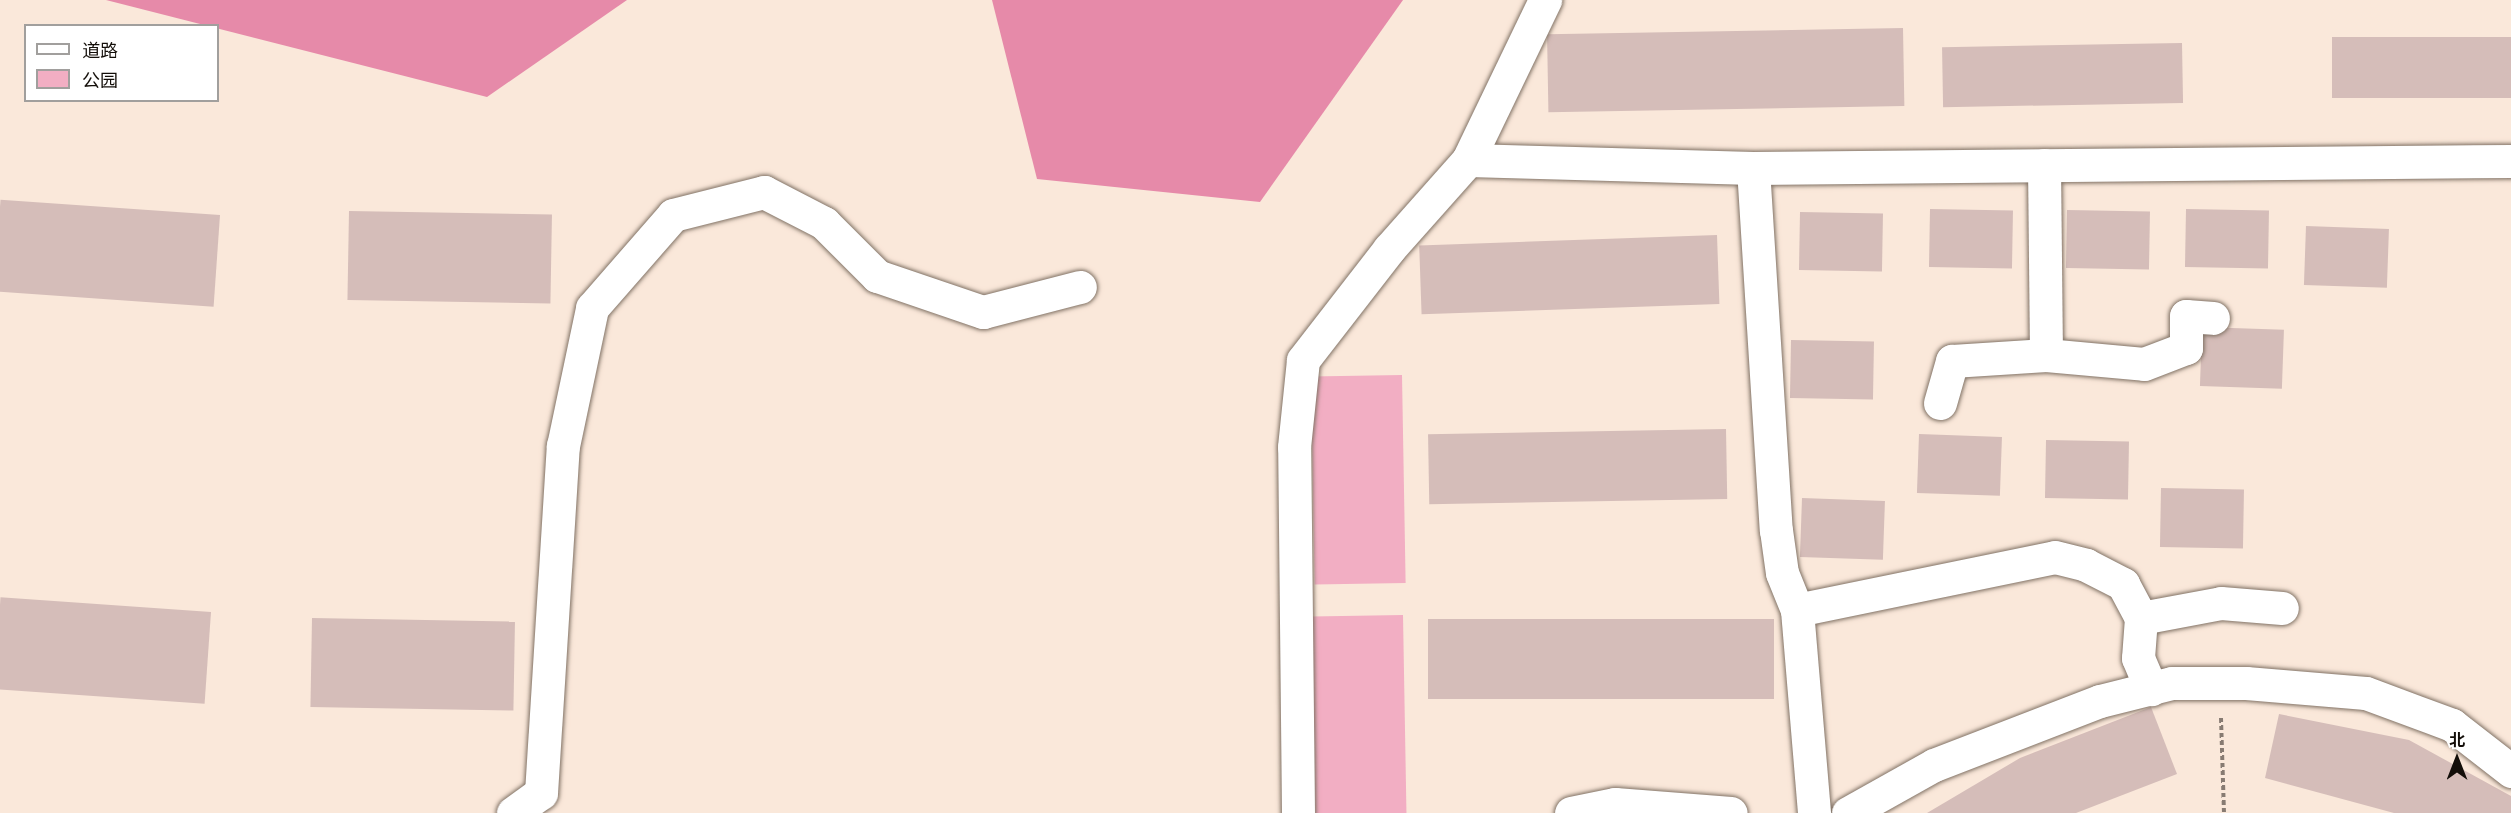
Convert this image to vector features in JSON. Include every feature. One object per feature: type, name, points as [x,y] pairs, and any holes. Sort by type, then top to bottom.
[{"type":"street","points":[[1298,813],[1294,447],[1303,360],[1389,249],[1468,160],[1545,0]]},
{"type":"street","points":[[1468,160],[1753,168],[2511,161]]},
{"type":"street","points":[[2044,165],[2046,355]]},
{"type":"street","points":[[1753,168],[1776,530],[1782,573],[1797,610],[1814,813]]},
{"type":"street","points":[[513,813],[541,793],[563,446],[592,308],[673,215],[764,192],[824,223],[877,276],[983,312],[1080,287]]},
{"type":"street","points":[[1940,403],[1952,361],[2046,355],[2144,364],[2186,348],[2186,316],[2213,318]]},
{"type":"street","points":[[1797,610],[2055,557],[2086,565],[2123,584],[2141,618],[2138,658],[2151,689]]},
{"type":"street","points":[[2141,618],[2221,603],[2282,608]]},
{"type":"street","points":[[1848,813],[1934,765],[2100,701],[2172,683],[2220,683],[2366,693],[2452,725],[2511,771]]},
{"type":"street","points":[[1571,813],[1615,804],[1731,813]]},
{"type":"path","points":[[2220,683],[2224,813]]},
{"type":"green space","points":[[1402,375],[1406,583],[1315,585],[1311,377]]},
{"type":"green space","points":[[1403,615],[1406,813],[1315,813],[1312,617]]},
{"type":"shaded area","points":[[106,0],[627,0],[487,97],[219,29],[219,24],[200,24]]},
{"type":"shaded area","points":[[992,0],[1403,0],[1260,202],[1037,179]]},
{"type":"building","points":[[1903,28],[1904,106],[1548,112],[1547,34]]},
{"type":"building","points":[[2332,37],[2511,37],[2511,98],[2332,98]]},
{"type":"building","points":[[2182,43],[2183,103],[1943,107],[1942,47]]},
{"type":"building","points":[[1,200],[220,215],[214,307],[0,292]]},
{"type":"building","points":[[1930,209],[2013,210],[2012,268],[1929,267]]},
{"type":"building","points":[[2186,209],[2269,210],[2268,268],[2185,267]]},
{"type":"building","points":[[2067,210],[2150,211],[2149,269],[2066,268]]},
{"type":"building","points":[[349,211],[552,215],[550,304],[347,300]]},
{"type":"building","points":[[1800,212],[1883,213],[1882,271],[1799,270]]},
{"type":"building","points":[[2306,226],[2389,229],[2387,288],[2304,285]]},
{"type":"building","points":[[1717,235],[1719,304],[1422,314],[1419,245]]},
{"type":"building","points":[[2202,327],[2284,330],[2282,389],[2200,386]]},
{"type":"building","points":[[1791,340],[1874,341],[1873,399],[1790,398]]},
{"type":"building","points":[[1726,429],[1727,499],[1429,504],[1428,434]]},
{"type":"building","points":[[1919,434],[2002,437],[2000,496],[1917,493]]},
{"type":"building","points":[[2046,440],[2129,441],[2128,499],[2045,498]]},
{"type":"building","points":[[2161,488],[2244,489],[2243,548],[2160,547]]},
{"type":"building","points":[[1802,498],[1885,501],[1883,560],[1800,557]]},
{"type":"building","points":[[1,597],[211,612],[205,704],[0,689]]},
{"type":"building","points":[[312,618],[515,622],[513,711],[310,707]]},
{"type":"building","points":[[1428,619],[1774,619],[1774,699],[1428,699]]},
{"type":"building","points":[[2151,707],[2177,774],[2076,813],[1927,813],[2020,758]]},
{"type":"building","points":[[2279,714],[2409,740],[2511,796],[2511,813],[2394,813],[2265,778]]}]
